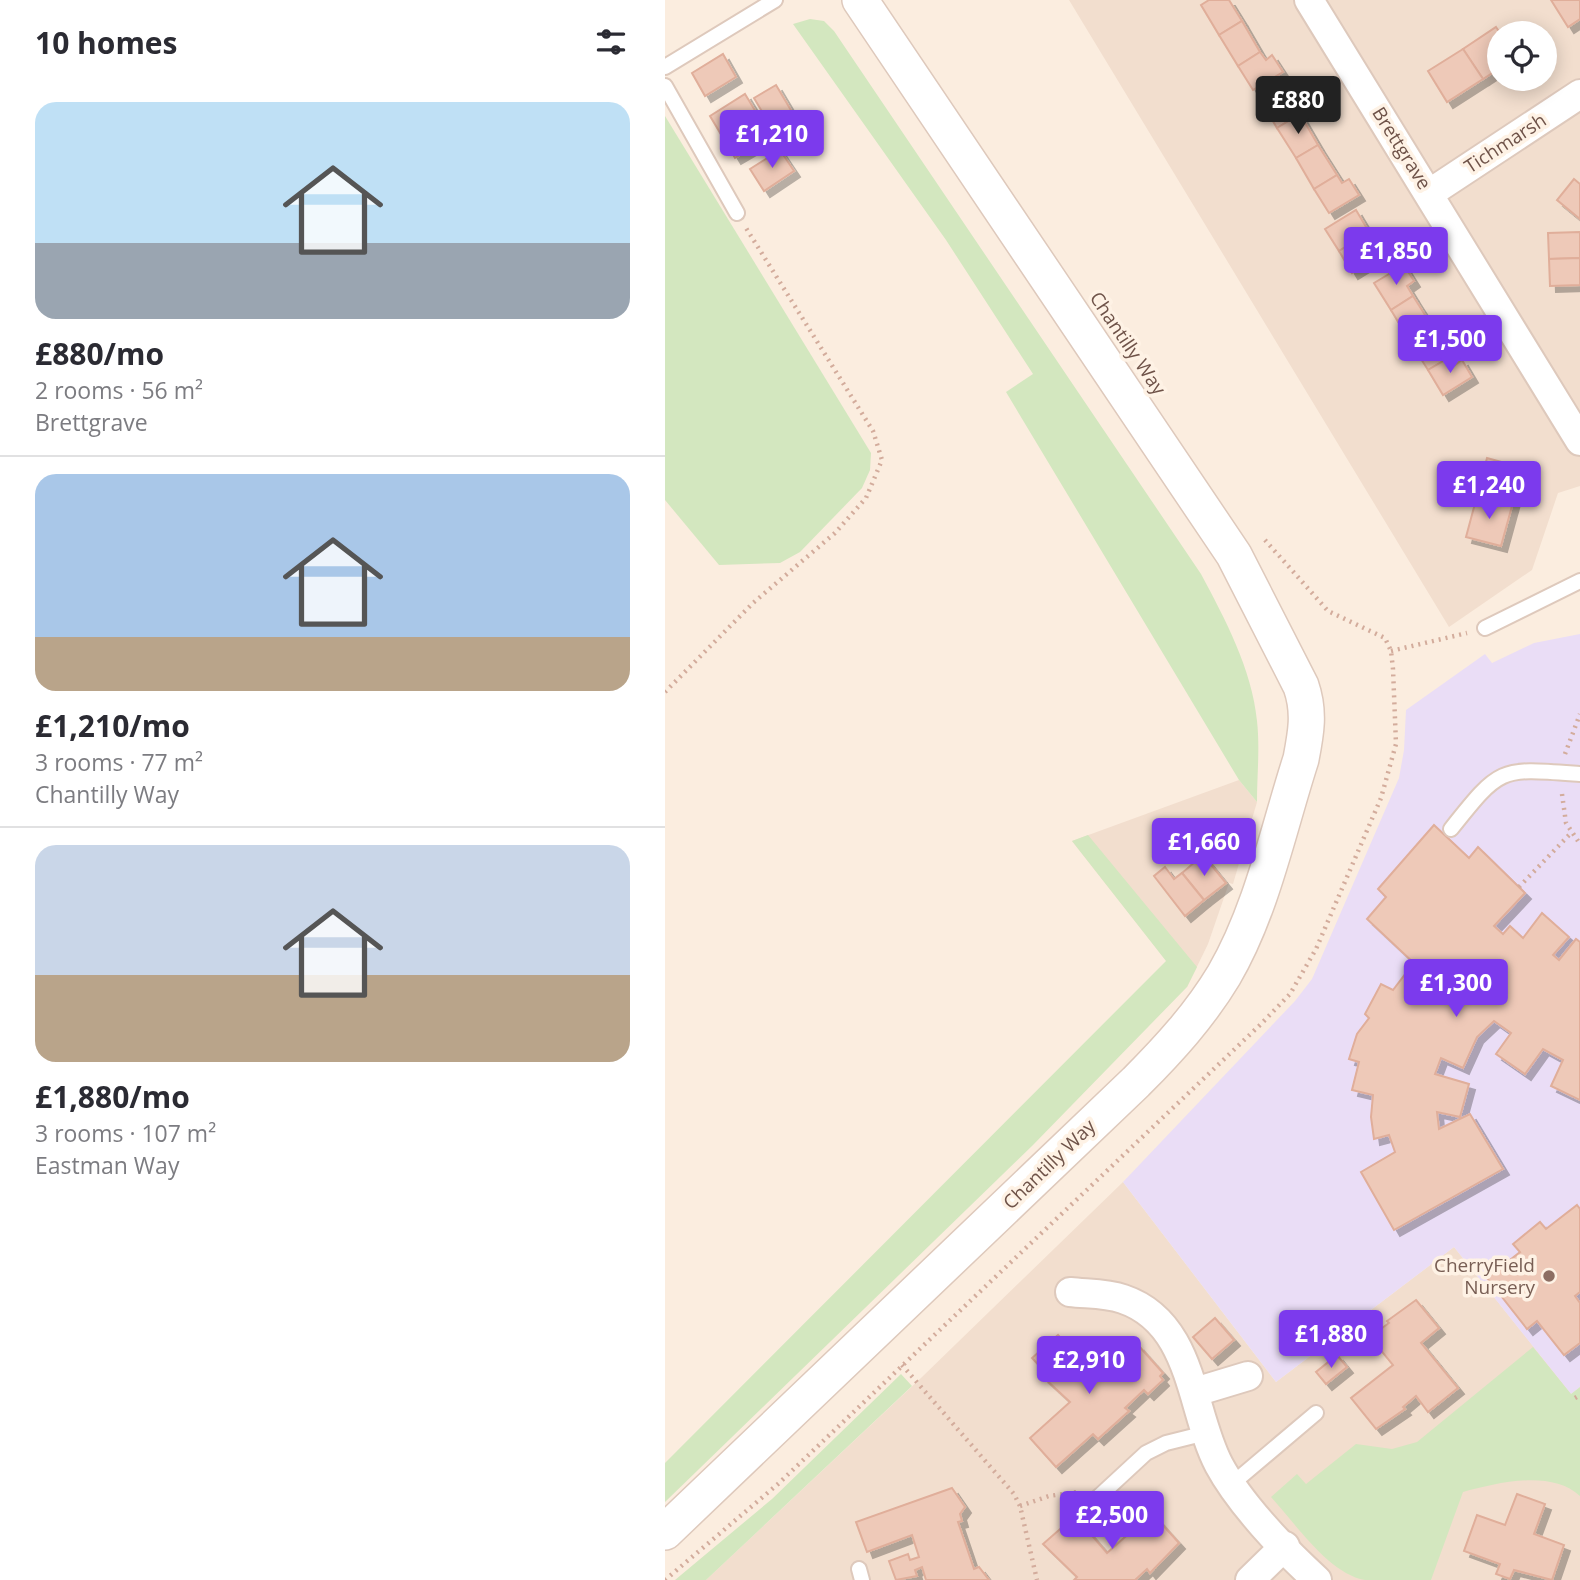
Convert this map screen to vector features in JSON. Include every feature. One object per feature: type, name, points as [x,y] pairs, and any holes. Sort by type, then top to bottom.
[{"type":"street","name":"Chantilly Way","points":[[665,1532],[1136,1082],[1191,1023],[1226,972],[1250,916],[1301,759],[1308,716],[1306,699],[1247,545],[860,0]]},
{"type":"street","name":"Brettgrave","points":[[1309,0],[1580,441]]},
{"type":"street","name":"Tichmarsh","points":[[1430,193],[1580,94]]},
{"type":"street","points":[[1070,1292],[1120,1298],[1149,1314],[1179,1351],[1216,1459],[1232,1484],[1317,1580]]},
{"type":"street","points":[[1195,1392],[1248,1376]]},
{"type":"street","points":[[1250,1580],[1285,1546]]},
{"type":"lane","points":[[665,67],[775,0]]},
{"type":"lane","points":[[665,86],[737,213]]},
{"type":"lane","points":[[1485,628],[1580,581]]},
{"type":"lane","points":[[1451,829],[1483,790],[1504,774],[1526,771],[1580,774]]},
{"type":"lane","points":[[1232,1484],[1316,1413]]},
{"type":"lane","points":[[1093,1502],[1146,1453],[1166,1443],[1206,1433]]},
{"type":"path","points":[[665,692],[753,603],[854,513],[874,485],[882,460],[873,431],[737,213]]},
{"type":"path","points":[[1247,545],[1328,611],[1385,638],[1391,651],[1485,628]]},
{"type":"path","points":[[1519,887],[1571,833]]},
{"type":"path","points":[[902,1365],[1004,1480],[1020,1506],[1037,1580]]},
{"type":"path","points":[[1020,1506],[1037,1499],[1071,1492],[1083,1494],[1093,1502]]},
{"type":"shaded area","points":[[1069,0],[1580,0],[1580,486],[1558,493],[1532,570],[1449,627]]},
{"type":"shaded area","points":[[1580,634],[1580,1387],[1571,1394],[1454,1247],[1276,1382],[1123,1182],[1295,1001],[1312,979],[1399,778],[1404,750],[1406,710],[1485,654],[1492,663],[1534,643]]},
{"type":"shaded area","points":[[1239,780],[1257,802],[1233,884],[1229,883],[1208,944],[1187,987],[1072,841]]},
{"type":"shaded area","points":[[1123,1182],[1276,1382],[1454,1247],[1580,1405],[1580,1580],[706,1580],[922,1377]]},
{"type":"green space","points":[[810,19],[824,21],[834,31],[1201,574],[1228,627],[1250,682],[1258,731],[1257,802],[1239,780],[1006,392],[1033,374],[946,240],[793,24]]},
{"type":"green space","points":[[665,116],[871,453],[870,470],[862,488],[800,552],[780,563],[719,565],[665,500]]},
{"type":"green space","points":[[1088,835],[1197,967],[1187,987],[1033,1145],[665,1502],[665,1463],[1166,961],[1072,841]]},
{"type":"green space","points":[[1533,1347],[1571,1394],[1580,1387],[1580,1496],[1568,1488],[1539,1480],[1507,1482],[1463,1492],[1431,1580],[1365,1580],[1352,1576],[1313,1546],[1271,1497],[1297,1474],[1306,1484],[1356,1444],[1392,1449],[1417,1442]]},
{"type":"green space","points":[[901,1374],[912,1386],[706,1580],[675,1580],[772,1499]]},
{"type":"building","points":[[1209,0],[1229,0],[1242,21],[1219,35],[1201,5]]},
{"type":"building","points":[[1551,0],[1580,0],[1580,19],[1568,27]]},
{"type":"building","points":[[1242,21],[1260,52],[1238,66],[1219,35]]},
{"type":"building","points":[[1487,33],[1487,76],[1483,79],[1463,49]]},
{"type":"building","points":[[1463,49],[1483,79],[1447,102],[1428,71]]},
{"type":"building","points":[[1260,52],[1266,60],[1272,55],[1283,72],[1253,90],[1238,66]]},
{"type":"building","points":[[723,54],[736,77],[705,96],[692,73]]},
{"type":"building","points":[[1291,83],[1301,99],[1293,104],[1300,114],[1277,128],[1261,101]]},
{"type":"building","points":[[776,85],[792,112],[770,125],[754,98]]},
{"type":"building","points":[[745,94],[771,137],[735,158],[710,116]]},
{"type":"building","points":[[1300,114],[1318,145],[1296,158],[1277,128]]},
{"type":"building","points":[[1318,145],[1337,175],[1314,189],[1296,158]]},
{"type":"building","points":[[780,150],[794,171],[764,191],[750,169]]},
{"type":"building","points":[[1337,175],[1342,183],[1349,179],[1359,195],[1329,213],[1314,189]]},
{"type":"building","points":[[1574,179],[1580,184],[1580,219],[1557,200]]},
{"type":"building","points":[[1356,210],[1369,232],[1339,251],[1325,229]]},
{"type":"building","points":[[1369,232],[1383,254],[1352,273],[1339,251]]},
{"type":"building","points":[[1580,232],[1580,258],[1549,259],[1548,233]]},
{"type":"building","points":[[1580,258],[1580,285],[1550,286],[1549,259]]},
{"type":"building","points":[[1404,265],[1414,281],[1407,286],[1413,296],[1391,310],[1374,283]]},
{"type":"building","points":[[1413,296],[1432,326],[1409,340],[1391,310]]},
{"type":"building","points":[[1432,326],[1450,357],[1428,370],[1409,340]]},
{"type":"building","points":[[1450,357],[1455,365],[1462,360],[1472,377],[1443,395],[1428,370]]},
{"type":"building","points":[[1487,458],[1523,468],[1512,506],[1477,496]]},
{"type":"building","points":[[1477,496],[1512,506],[1501,546],[1466,537]]},
{"type":"building","points":[[1434,825],[1469,858],[1478,847],[1525,893],[1494,926],[1503,934],[1510,926],[1523,938],[1542,913],[1569,937],[1553,955],[1559,960],[1576,939],[1580,942],[1580,1100],[1551,1086],[1563,1060],[1543,1049],[1525,1074],[1496,1054],[1511,1033],[1494,1021],[1477,1037],[1463,1068],[1441,1058],[1435,1074],[1469,1084],[1460,1117],[1437,1112],[1439,1129],[1470,1114],[1503,1169],[1394,1230],[1361,1172],[1395,1152],[1389,1135],[1374,1139],[1371,1117],[1373,1095],[1352,1090],[1359,1062],[1349,1059],[1357,1034],[1369,1018],[1365,1014],[1381,984],[1393,990],[1409,969],[1427,985],[1432,980],[1367,919],[1386,897],[1378,889]]},
{"type":"building","points":[[1203,855],[1226,883],[1204,900],[1182,873]]},
{"type":"building","points":[[1165,867],[1174,879],[1182,873],[1204,900],[1185,916],[1154,876]]},
{"type":"building","points":[[1577,1205],[1580,1209],[1580,1292],[1575,1296],[1580,1303],[1580,1343],[1564,1355],[1537,1321],[1527,1329],[1487,1278],[1520,1252],[1513,1244],[1540,1222],[1546,1229]]},
{"type":"building","points":[[1416,1300],[1439,1328],[1421,1343],[1458,1388],[1428,1412],[1416,1396],[1403,1407],[1405,1409],[1376,1429],[1351,1398],[1393,1365],[1370,1337]]},
{"type":"building","points":[[1215,1318],[1234,1340],[1212,1359],[1193,1337]]},
{"type":"building","points":[[1058,1335],[1088,1370],[1092,1367],[1101,1377],[1138,1345],[1163,1373],[1160,1376],[1163,1380],[1148,1394],[1144,1390],[1125,1408],[1129,1411],[1098,1439],[1093,1434],[1056,1467],[1030,1438],[1070,1402],[1043,1377],[1047,1374],[1032,1358]]},
{"type":"building","points":[[1337,1355],[1347,1367],[1326,1384],[1316,1372]]},
{"type":"building","points":[[952,1488],[965,1507],[960,1514],[962,1521],[958,1522],[974,1569],[979,1567],[989,1580],[926,1580],[922,1567],[915,1570],[917,1576],[896,1580],[889,1561],[908,1554],[910,1560],[919,1557],[912,1535],[867,1552],[856,1522]]},
{"type":"building","points":[[1517,1494],[1545,1504],[1534,1534],[1564,1545],[1552,1580],[1514,1570],[1510,1579],[1496,1574],[1500,1564],[1464,1551],[1477,1515],[1505,1525]]},
{"type":"building","points":[[1152,1513],[1179,1543],[1150,1573],[1147,1569],[1135,1580],[1074,1580],[1077,1577],[1043,1544],[1075,1516],[1107,1553]]},
{"type":"place","name":"CherryField Nursery","points":[[1549,1276]]}]
